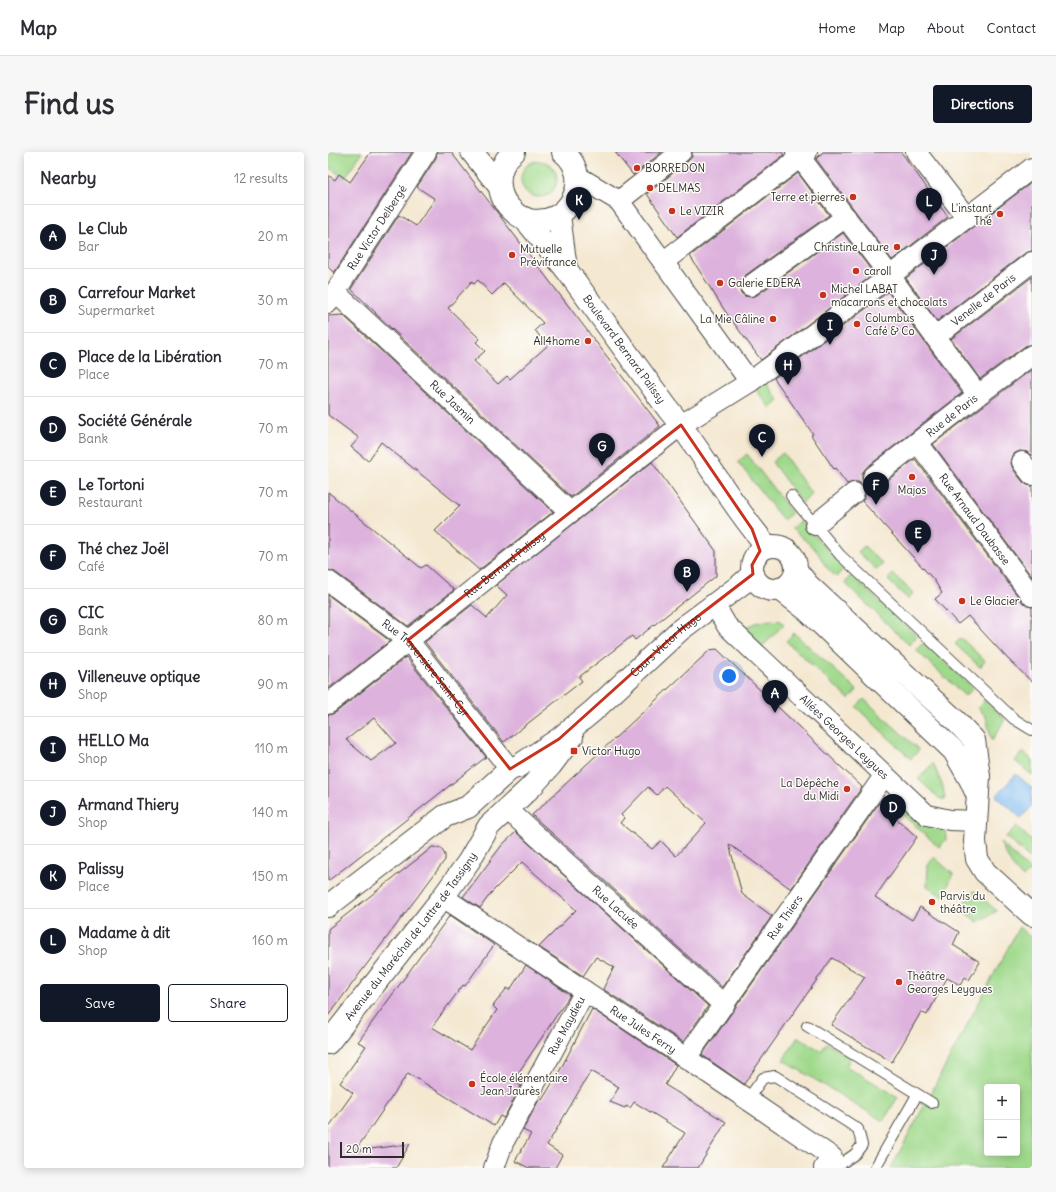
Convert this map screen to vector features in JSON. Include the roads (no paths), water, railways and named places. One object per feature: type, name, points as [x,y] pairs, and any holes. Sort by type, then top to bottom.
[{"type":"main road","points":[[472,152],[500,187]]},
{"type":"main road","points":[[489,152],[512,154]]},
{"type":"main road","points":[[524,218],[536,221],[548,220],[559,215],[568,208],[574,198],[577,188],[577,176],[574,165],[567,153]]},
{"type":"main road","points":[[500,187],[500,175],[503,164],[512,154]]},
{"type":"main road","name":"Boulevard Bernard Palissy","points":[[500,187],[502,197],[508,206],[515,213],[524,218],[566,269],[682,426],[752,528],[764,549]]},
{"type":"main road","points":[[559,215],[566,269]]},
{"type":"main road","points":[[760,583],[788,585],[793,578],[796,570],[795,561],[791,554],[784,548],[776,546],[764,549],[754,557],[752,565],[760,583],[807,610],[954,750],[970,779],[979,787]]},
{"type":"main road","points":[[796,570],[808,584],[956,721],[974,740],[979,787],[975,841],[977,859],[985,872],[1032,915]]},
{"type":"main road","name":"Cours Victor Hugo","points":[[468,807],[514,768],[559,739],[593,711],[680,630],[714,604],[760,583]]},
{"type":"main road","name":"Cours Victor Hugo","points":[[489,826],[508,810],[551,765],[593,711]]},
{"type":"main road","points":[[514,768],[530,777],[531,787]]},
{"type":"main road","points":[[328,906],[445,816],[468,807],[469,814],[479,824],[489,826]]},
{"type":"main road","name":"Avenue du Maréchal de Lattre de Tassigny","points":[[328,1043],[443,897],[469,861],[489,826]]},
{"type":"street","name":"Rue Victor Delbergé","points":[[332,297],[426,152]]},
{"type":"street","points":[[619,201],[681,152]]},
{"type":"street","points":[[916,152],[967,218]]},
{"type":"street","points":[[664,262],[801,154],[978,395]]},
{"type":"street","name":"Rue Bernard Palissy","points":[[328,704],[570,512],[682,426],[750,382],[1032,168]]},
{"type":"street","points":[[577,176],[619,201],[750,382]]},
{"type":"street","points":[[750,286],[846,217]]},
{"type":"street","name":"Venelle de Paris","points":[[935,337],[1032,262]]},
{"type":"street","name":"Rue Jasmin","points":[[332,297],[570,512]]},
{"type":"street","name":"Rue de Paris","points":[[873,477],[1032,355]]},
{"type":"street","name":"Rue Arnaud Daubasse","points":[[918,443],[1032,596]]},
{"type":"street","points":[[815,525],[854,492]]},
{"type":"street","name":"Rue Traversière Saint-Cyr","points":[[328,581],[408,640],[514,768]]},
{"type":"street","name":"Allées Georges Leygues","points":[[714,604],[727,626],[927,815],[950,820],[976,821]]},
{"type":"street","name":"Rue Thiers","points":[[686,1058],[884,776]]},
{"type":"street","name":"Rue Lacuée","points":[[508,810],[724,1005]]},
{"type":"street","name":"Rue Jules Ferry","points":[[443,897],[748,1100],[831,1165]]},
{"type":"street","name":"Rue Maydieu","points":[[494,1168],[502,1143],[585,991]]},
{"type":"lane","points":[[791,496],[840,556],[1014,719],[1032,730]]},
{"type":"lane","points":[[807,1026],[932,1103]]},
{"type":"lane","points":[[748,1100],[763,1078],[775,1076],[858,1129],[862,1145],[855,1154],[831,1165]]},
{"type":"lane","points":[[875,1168],[918,1095]]},
{"type":"water","points":[[1016,774],[1032,788],[1032,806],[1021,818],[996,796]]},
{"type":"place","name":"BORREDON","points":[[637,168]]},
{"type":"place","name":"DELMAS","points":[[650,188]]},
{"type":"place","name":"Terre et pierres","points":[[853,197]]},
{"type":"place","name":"Le VIZIR","points":[[672,211]]},
{"type":"place","name":"L'instant Thé","points":[[1000,214]]},
{"type":"place","name":"Palissy","points":[[579,220]]},
{"type":"place","name":"Madame à dit","points":[[929,221]]},
{"type":"place","name":"Christine Laure","points":[[897,247]]},
{"type":"place","name":"Mutuelle Prévifrance","points":[[512,255]]},
{"type":"place","name":"caroll","points":[[856,271]]},
{"type":"place","name":"Armand Thiery","points":[[934,275]]},
{"type":"place","name":"Galerie EDERA","points":[[720,283]]},
{"type":"place","name":"Michel LABAT macarrons et chocolats","points":[[823,295]]},
{"type":"place","name":"La Mie Câline","points":[[773,319]]},
{"type":"place","name":"Columbus Café & Co","points":[[857,324]]},
{"type":"place","name":"All4home","points":[[588,341]]},
{"type":"place","name":"HELLO Ma","points":[[830,345]]},
{"type":"place","name":"Villeneuve optique","points":[[788,385]]},
{"type":"place","name":"Place de la Libération","points":[[762,457]]},
{"type":"place","name":"CIC","points":[[602,466]]},
{"type":"place","name":"Majos","points":[[912,477]]},
{"type":"place","name":"Thé chez Joël","points":[[876,505]]},
{"type":"place","name":"Le Tortoni","points":[[918,553]]},
{"type":"place","name":"Carrefour Market","points":[[687,592]]},
{"type":"place","name":"Le Glacier","points":[[962,601]]},
{"type":"place","name":"Le Club","points":[[775,713]]},
{"type":"place","name":"Victor Hugo","points":[[574,751]]},
{"type":"place","name":"La Dépêche du Midi","points":[[847,789]]},
{"type":"place","name":"Société Générale","points":[[893,827]]},
{"type":"place","name":"Parvis du théâtre","points":[[932,902]]},
{"type":"place","name":"Théâtre Georges Leygues","points":[[899,982]]},
{"type":"place","name":"École élémentaire Jean Jaurès","points":[[472,1084]]}]
